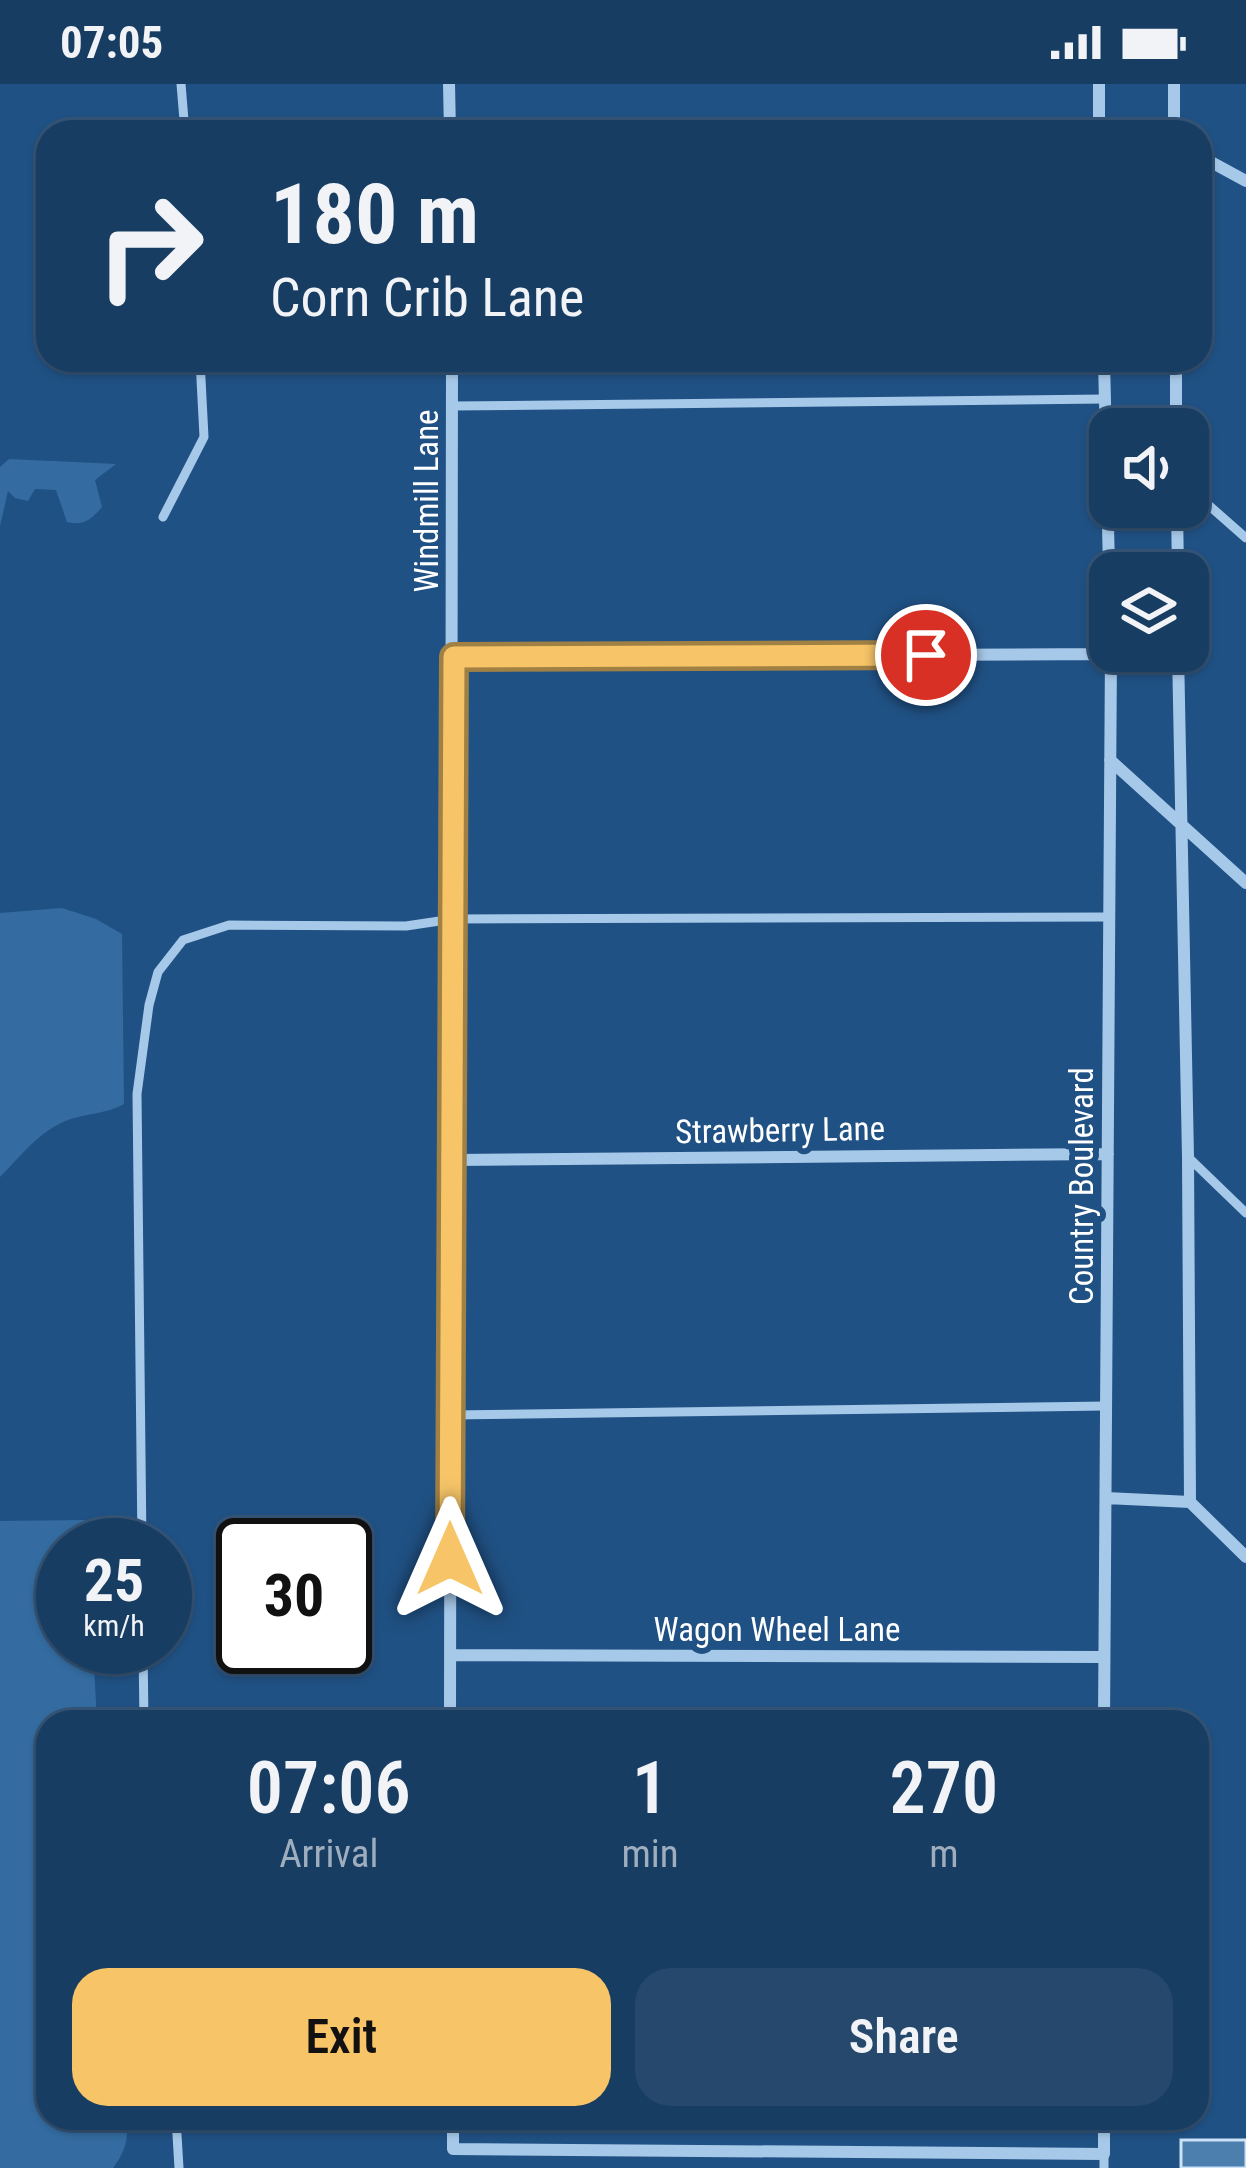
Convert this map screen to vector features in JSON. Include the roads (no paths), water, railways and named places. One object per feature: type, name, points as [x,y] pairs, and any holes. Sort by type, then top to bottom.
[{"type":"street","points":[[449,84],[450,120]]},
{"type":"street","points":[[1099,84],[1100,120]]},
{"type":"street","points":[[1174,84],[1174,120]]},
{"type":"street","points":[[1212,162],[1246,181]]},
{"type":"street","name":"Windmill Lane","points":[[450,1710],[452,372]]},
{"type":"street","points":[[1104,372],[1109,552]]},
{"type":"street","points":[[1176,372],[1176,408]]},
{"type":"street","points":[[454,657],[1089,652]]},
{"type":"street","name":"Country Boulevard","points":[[1104,1710],[1111,672]]},
{"type":"street","points":[[1178,672],[1190,1502]]},
{"type":"street","points":[[1110,760],[1246,883]]},
{"type":"street","name":"Strawberry Lane","points":[[453,1160],[1108,1154]]},
{"type":"street","points":[[1106,1498],[1190,1502],[1246,1558]]},
{"type":"street","name":"Wagon Wheel Lane","points":[[450,1654],[1104,1658]]},
{"type":"street","points":[[453,2130],[453,2149],[1104,2161],[1104,2130]]},
{"type":"lane","points":[[181,84],[184,120]]},
{"type":"lane","points":[[163,517],[204,437],[201,372]]},
{"type":"lane","points":[[452,406],[1105,399]]},
{"type":"lane","points":[[1209,505],[1246,538]]},
{"type":"lane","points":[[142,1518],[137,1094],[158,972],[183,940],[229,925],[1109,917]]},
{"type":"lane","points":[[1188,1156],[1246,1213]]},
{"type":"lane","points":[[451,1415],[1106,1406]]},
{"type":"lane","points":[[143,1674],[144,1710]]},
{"type":"lane","points":[[177,2130],[179,2168]]}]
